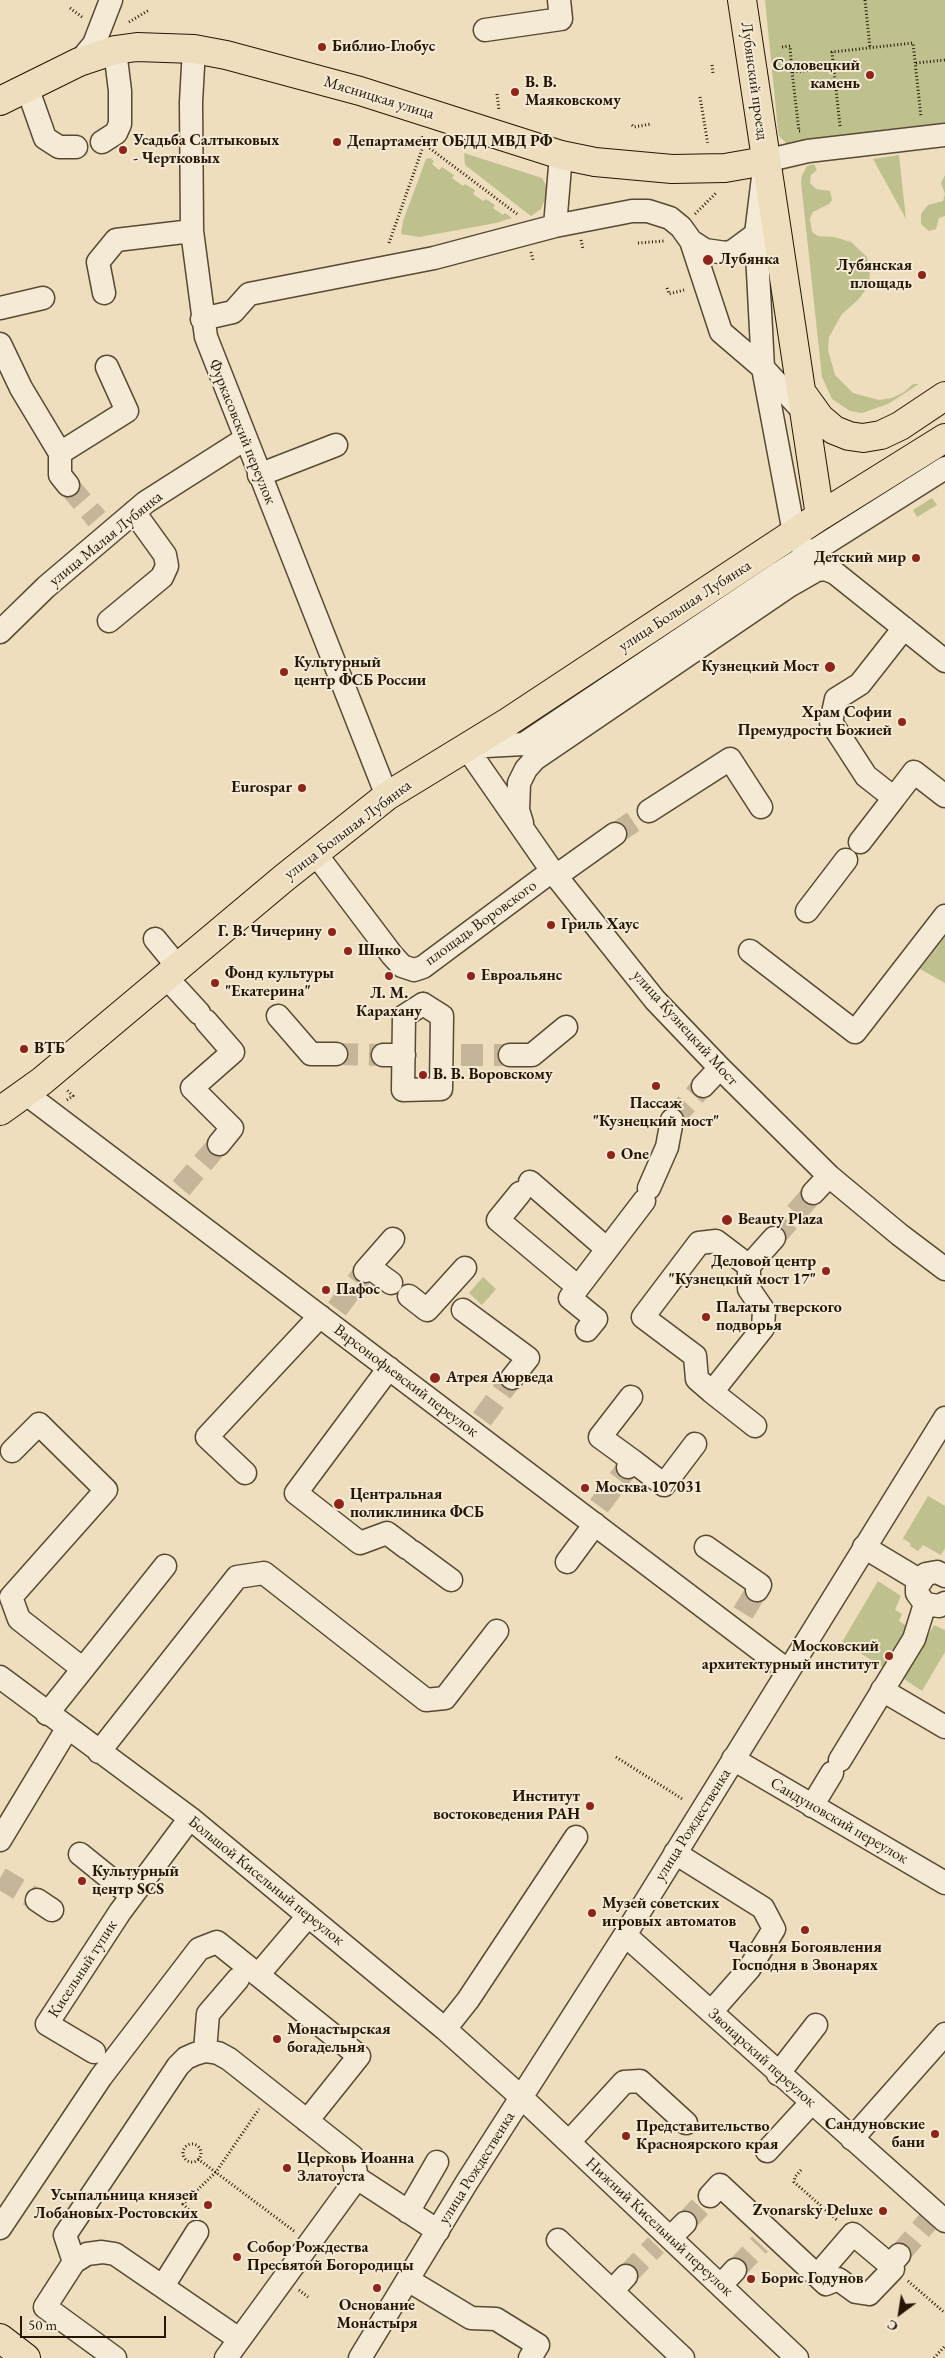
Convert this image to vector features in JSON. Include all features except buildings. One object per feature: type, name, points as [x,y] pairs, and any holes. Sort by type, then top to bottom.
[{"type":"main road","name":"Лубянский проезд","points":[[742,0],[765,161]]},
{"type":"main road","name":"Мясницкая улица","points":[[0,101],[79,62],[115,50],[137,46],[194,49],[226,55],[360,91],[561,155],[620,165],[672,169],[725,168],[765,161]]},
{"type":"main road","points":[[765,161],[820,516]]},
{"type":"main road","points":[[803,402],[834,430],[849,436],[863,438],[881,436],[900,426],[945,396]]},
{"type":"main road","points":[[794,533],[945,438]]},
{"type":"main road","name":"улица Большая Лубянка","points":[[0,1111],[25,1093],[315,853],[387,796],[525,711],[794,533]]},
{"type":"main road","points":[[0,2338],[26,2358]]},
{"type":"street","points":[[79,62],[94,44],[111,0]]},
{"type":"street","points":[[485,30],[561,20],[559,0]]},
{"type":"street","name":"Фуркасовский переулок","points":[[194,49],[191,102],[192,231],[202,319],[210,350],[387,796]]},
{"type":"street","points":[[102,142],[116,134],[120,124],[120,99],[115,50]]},
{"type":"street","points":[[27,87],[45,138],[59,147],[76,148]]},
{"type":"street","points":[[808,556],[794,533],[763,368],[756,234],[765,161],[808,151],[945,135]]},
{"type":"street","points":[[555,226],[561,155]]},
{"type":"street","points":[[202,319],[233,312],[249,294],[434,258],[555,226],[632,210],[648,211],[670,218],[681,227],[690,230],[705,250],[726,254],[732,252],[756,234]]},
{"type":"street","points":[[690,230],[722,332],[803,402]]},
{"type":"street","points":[[104,293],[98,262],[116,240],[192,231]]},
{"type":"street","points":[[0,308],[43,298]]},
{"type":"street","points":[[0,344],[21,388],[60,454],[60,475],[68,485]]},
{"type":"street","points":[[60,454],[127,411],[107,366]]},
{"type":"street","name":"улица Малая Лубянка","points":[[0,632],[102,526],[134,512],[245,439]]},
{"type":"street","points":[[260,475],[336,445]]},
{"type":"street","points":[[466,747],[524,744],[808,556],[945,468]]},
{"type":"street","points":[[109,621],[162,577],[167,566],[165,555],[134,512]]},
{"type":"street","points":[[526,833],[518,810],[517,794],[519,783],[526,769],[535,760],[789,586],[817,570],[825,569],[835,573],[945,661]]},
{"type":"street","points":[[894,798],[866,776],[832,722],[836,699],[860,684],[904,628]]},
{"type":"street","name":"улица Кузнецкий Мост","points":[[466,747],[554,873],[656,1000],[720,1068],[830,1176],[900,1236],[945,1269]]},
{"type":"street","points":[[649,811],[730,758],[762,807]]},
{"type":"street","points":[[860,842],[914,772],[945,796]]},
{"type":"street","name":"площадь Воровского","points":[[315,853],[392,955],[407,969],[419,969],[554,873],[615,834]]},
{"type":"street","points":[[807,911],[846,860]]},
{"type":"street","points":[[750,951],[855,1032],[945,916]]},
{"type":"street","points":[[155,939],[172,972],[202,1017],[233,1052],[192,1088],[232,1128],[219,1144]]},
{"type":"street","points":[[419,969],[423,982],[423,1004]]},
{"type":"street","points":[[423,1004],[442,1016],[451,1055],[442,1089],[403,1090],[393,1055],[404,1016],[423,1004]]},
{"type":"street","points":[[278,1016],[311,1054],[336,1054]]},
{"type":"street","points":[[510,1055],[532,1055],[566,1027]]},
{"type":"street","points":[[704,1086],[720,1068]]},
{"type":"street","name":"Варсонофьевский переулок","points":[[25,1093],[175,1195],[328,1316],[388,1368],[477,1425],[594,1517],[738,1621],[787,1670]]},
{"type":"street","points":[[587,1330],[596,1319],[570,1298],[647,1195],[667,1147],[672,1120]]},
{"type":"street","points":[[814,1193],[830,1176]]},
{"type":"street","points":[[578,1287],[498,1220],[525,1187],[607,1249]]},
{"type":"street","points":[[712,1392],[763,1328],[764,1311],[749,1289],[749,1266],[774,1238]]},
{"type":"street","points":[[393,1239],[367,1269],[427,1310],[464,1268]]},
{"type":"street","points":[[749,1266],[716,1241],[698,1243],[643,1317],[695,1356],[697,1379],[755,1426]]},
{"type":"street","points":[[463,1310],[528,1358],[512,1378]]},
{"type":"street","points":[[246,1473],[207,1437],[328,1316]]},
{"type":"street","points":[[388,1368],[296,1493],[360,1543],[387,1533],[451,1580]]},
{"type":"street","points":[[631,1397],[600,1437],[631,1464],[664,1485],[695,1444]]},
{"type":"street","name":"улица Рождественка","points":[[360,2358],[945,1418]]},
{"type":"street","points":[[12,1451],[39,1424],[106,1490],[10,1598],[19,1618],[83,1669]]},
{"type":"street","points":[[568,1562],[594,1517]]},
{"type":"street","points":[[706,1547],[760,1585],[757,1590]]},
{"type":"street","points":[[864,1547],[919,1580]]},
{"type":"street","points":[[48,1714],[165,1566]]},
{"type":"street","points":[[812,1806],[935,1603],[918,1594],[919,1580],[930,1572],[945,1576]]},
{"type":"street","points":[[99,1752],[237,1576],[264,1573],[426,1700],[445,1698],[497,1631]]},
{"type":"street","name":"Большой Кисельный переулок","points":[[0,1677],[67,1729],[190,1818],[445,2029],[522,2097]]},
{"type":"street","points":[[882,1690],[945,1726]]},
{"type":"street","points":[[0,1840],[67,1729]]},
{"type":"street","name":"Сандуновский переулок","points":[[733,1759],[945,1883]]},
{"type":"street","name":"Кисельный тупик","points":[[94,2052],[47,2024],[132,1896],[190,1818]]},
{"type":"street","points":[[445,2029],[468,2000],[576,1837]]},
{"type":"street","points":[[675,1853],[763,1908],[774,1929],[749,1969],[711,2012]]},
{"type":"street","points":[[80,1854],[132,1896]]},
{"type":"street","points":[[205,2051],[208,2014],[248,1977],[308,1916]]},
{"type":"street","name":"Звонарский переулок","points":[[625,1935],[852,2139],[936,2218]]},
{"type":"street","points":[[0,2228],[101,2077],[198,1949],[217,1942],[248,1977],[359,2056],[307,2121]]},
{"type":"street","points":[[778,2074],[816,2025]]},
{"type":"street","points":[[852,2139],[945,2034]]},
{"type":"street","points":[[74,2262],[65,2235],[178,2066],[186,2058],[205,2051],[218,2053],[271,2092],[353,2157],[358,2178],[438,2231]]},
{"type":"street","points":[[568,2142],[624,2082],[640,2081],[686,2123]]},
{"type":"street","name":"Нижний Кисельный переулок","points":[[522,2097],[669,2235],[728,2278],[797,2358]]},
{"type":"street","points":[[767,2151],[811,2103]]},
{"type":"street","points":[[408,2212],[437,2162]]},
{"type":"street","points":[[226,2358],[358,2178]]},
{"type":"street","points":[[710,2196],[720,2185],[765,2238],[822,2282],[828,2284],[838,2279],[861,2294],[874,2292],[897,2266],[853,2234],[822,2270]]},
{"type":"street","points":[[163,2286],[197,2232]]},
{"type":"street","points":[[558,2240],[619,2284],[683,2358]]},
{"type":"street","points":[[115,2358],[45,2307],[74,2262],[87,2254],[102,2252],[115,2254],[239,2339]]},
{"type":"street","points":[[408,2280],[471,2318],[496,2319],[538,2345],[530,2358]]},
{"type":"path","points":[[865,0],[870,48]]},
{"type":"path","points":[[70,8],[84,18]]},
{"type":"path","points":[[129,22],[149,10]]},
{"type":"path","points":[[840,127],[832,52],[913,43],[922,118],[912,119]]},
{"type":"path","points":[[782,46],[790,46],[799,131],[807,130]]},
{"type":"path","points":[[916,63],[945,60]]},
{"type":"path","points":[[712,65],[713,74]]},
{"type":"path","points":[[792,72],[833,68]]},
{"type":"path","points":[[497,94],[499,111]]},
{"type":"path","points":[[700,97],[709,148]]},
{"type":"path","points":[[632,125],[634,127],[651,124]]},
{"type":"path","points":[[832,128],[849,126]]},
{"type":"path","points":[[389,243],[424,144],[421,132],[429,135]]},
{"type":"path","points":[[424,144],[523,218]]},
{"type":"path","points":[[690,230],[719,190]]},
{"type":"path","points":[[638,243],[667,240]]},
{"type":"path","points":[[667,288],[669,294],[684,290]]},
{"type":"path","points":[[65,1088],[73,1096]]},
{"type":"path","points":[[616,1757],[676,1794]]},
{"type":"path","points":[[197,2232],[202,2223],[183,2204],[216,2172],[271,2092]]},
{"type":"path","points":[[198,2159],[200,2155],[198,2146],[194,2144],[185,2146],[183,2150],[185,2159],[189,2161],[198,2159],[310,2243]]},
{"type":"path","points":[[801,2170],[794,2182],[853,2234]]},
{"type":"path","points":[[897,2266],[945,2313]]},
{"type":"path","points":[[934,2358],[945,2346]]},
{"type":"green space","points":[[765,0],[945,0],[945,129],[791,146],[787,144],[779,136],[778,130]]},
{"type":"green space","points":[[464,153],[542,178],[547,187],[541,209],[531,216],[465,165]]},
{"type":"green space","points":[[899,155],[906,219],[873,159]]},
{"type":"green space","points":[[430,158],[434,161],[432,164],[439,170],[442,167],[454,175],[452,178],[463,186],[465,184],[475,190],[473,194],[483,201],[486,199],[495,205],[493,208],[503,215],[505,213],[512,218],[496,223],[419,237],[401,234],[403,221],[426,159]]},
{"type":"green space","points":[[814,164],[817,170],[811,175],[810,183],[816,189],[830,191],[832,200],[829,204],[813,212],[810,218],[812,232],[818,236],[834,237],[851,242],[867,257],[870,268],[869,285],[858,300],[842,314],[829,337],[828,350],[835,375],[853,393],[879,400],[892,398],[904,392],[913,384],[919,384],[888,404],[862,413],[850,411],[832,399],[822,377],[801,182],[802,175],[807,166]]},
{"type":"green space","points":[[945,175],[945,194],[941,183]]},
{"type":"green space","points":[[945,194],[945,216],[939,218],[936,229],[929,231],[921,224],[921,214],[928,205],[943,201]]},
{"type":"green space","points":[[932,498],[937,505],[917,517],[913,510]]},
{"type":"green space","points":[[945,937],[945,983],[920,969]]},
{"type":"green space","points":[[483,1277],[496,1289],[482,1305],[469,1293]]},
{"type":"green space","points":[[928,1496],[945,1506],[945,1548],[941,1555],[923,1545],[918,1551],[904,1539],[902,1540]]},
{"type":"green space","points":[[878,1581],[901,1596],[895,1610],[902,1614],[899,1621],[905,1625],[905,1635],[886,1669],[842,1642]]},
{"type":"green space","points":[[934,1625],[945,1630],[945,1652],[922,1691],[904,1679]]},
{"type":"tunnel","points":[[68,485],[97,519]]},
{"type":"tunnel","points":[[615,834],[649,811]]},
{"type":"tunnel","points":[[336,1054],[383,1055]]},
{"type":"tunnel","points":[[461,1055],[510,1055]]},
{"type":"tunnel","points":[[672,1120],[703,1086]]},
{"type":"tunnel","points":[[181,1188],[219,1144]]},
{"type":"tunnel","points":[[774,1238],[813,1193]]},
{"type":"tunnel","points":[[337,1309],[365,1271]]},
{"type":"tunnel","points":[[482,1419],[512,1378]]},
{"type":"tunnel","points":[[599,1506],[628,1467]]},
{"type":"tunnel","points":[[743,1613],[757,1590]]},
{"type":"tunnel","points":[[0,1878],[37,1900]]},
{"type":"tunnel","points":[[685,2223],[710,2196]]},
{"type":"tunnel","points":[[899,2255],[929,2220]]},
{"type":"tunnel","points":[[735,2270],[760,2244]]},
{"type":"tunnel","points":[[626,2276],[656,2245]]},
{"type":"place","name":"Библио-Глобус","points":[[322,47]]},
{"type":"place","name":"Соловецкий камень","points":[[870,75]]},
{"type":"place","name":"В. В. Маяковскому","points":[[515,92]]},
{"type":"place","name":"Департамент ОБДД МВД РФ","points":[[337,142]]},
{"type":"place","name":"Усадьба Салтыковых - Чертковых","points":[[123,150]]},
{"type":"place","name":"Лубянка","points":[[708,260]]},
{"type":"place","name":"Лубянская площадь","points":[[922,275]]},
{"type":"place","name":"Детский мир","points":[[916,558]]},
{"type":"place","name":"Кузнецкий Мост","points":[[830,667]]},
{"type":"place","name":"Культурный центр ФСБ России","points":[[284,672]]},
{"type":"place","name":"Храм Софии Премудрости Божией","points":[[902,722]]},
{"type":"place","name":"Eurospar","points":[[302,788]]},
{"type":"place","name":"Гриль Хаус","points":[[551,925]]},
{"type":"place","name":"Г. В. Чичерину","points":[[332,932]]},
{"type":"place","name":"Шико","points":[[348,951]]},
{"type":"place","name":"Л. М. Карахану","points":[[389,976]]},
{"type":"place","name":"Евроальянс","points":[[471,976]]},
{"type":"place","name":"Фонд культуры \"Екатерина\"","points":[[215,983]]},
{"type":"place","name":"ВТБ","points":[[24,1049]]},
{"type":"place","name":"В. В. Воровскому","points":[[423,1075]]},
{"type":"place","name":"Пассаж \"Кузнецкий мост\"","points":[[656,1086]]},
{"type":"place","name":"One","points":[[611,1155]]},
{"type":"place","name":"Beauty Plaza","points":[[727,1220]]},
{"type":"place","name":"Деловой центр \"Кузнецкий мост 17\"","points":[[826,1271]]},
{"type":"place","name":"Пафос","points":[[326,1290]]},
{"type":"place","name":"Палаты тверского подворья","points":[[706,1317]]},
{"type":"place","name":"Атрея Аюрведа","points":[[435,1378]]},
{"type":"place","name":"Москва 107031","points":[[585,1488]]},
{"type":"place","name":"Центральная поликлиника ФСБ","points":[[339,1504]]},
{"type":"place","name":"Московский архитектурный институт","points":[[889,1656]]},
{"type":"place","name":"Институт востоковедения РАН","points":[[590,1806]]},
{"type":"place","name":"Культурный центр SCS","points":[[82,1881]]},
{"type":"place","name":"Музей советских игровых автоматов","points":[[592,1913]]},
{"type":"place","name":"Часовня Богоявления Господня в Звонарях","points":[[805,1930]]},
{"type":"place","name":"Монастырская богадельня","points":[[277,2039]]},
{"type":"place","name":"Сандуновские бани","points":[[935,2134]]},
{"type":"place","name":"Представительство Красноярского края","points":[[626,2136]]},
{"type":"place","name":"Церковь Иоанна Златоуста","points":[[287,2168]]},
{"type":"place","name":"Усыпальница князей Лобановых-Ростовских","points":[[208,2205]]},
{"type":"place","name":"Zvonarsky Deluxe","points":[[883,2211]]},
{"type":"place","name":"Собор Рождества Пресвятой Богородицы","points":[[237,2257]]},
{"type":"place","name":"Борис Годунов","points":[[751,2279]]},
{"type":"place","name":"Основание Монастыря","points":[[377,2288]]}]
